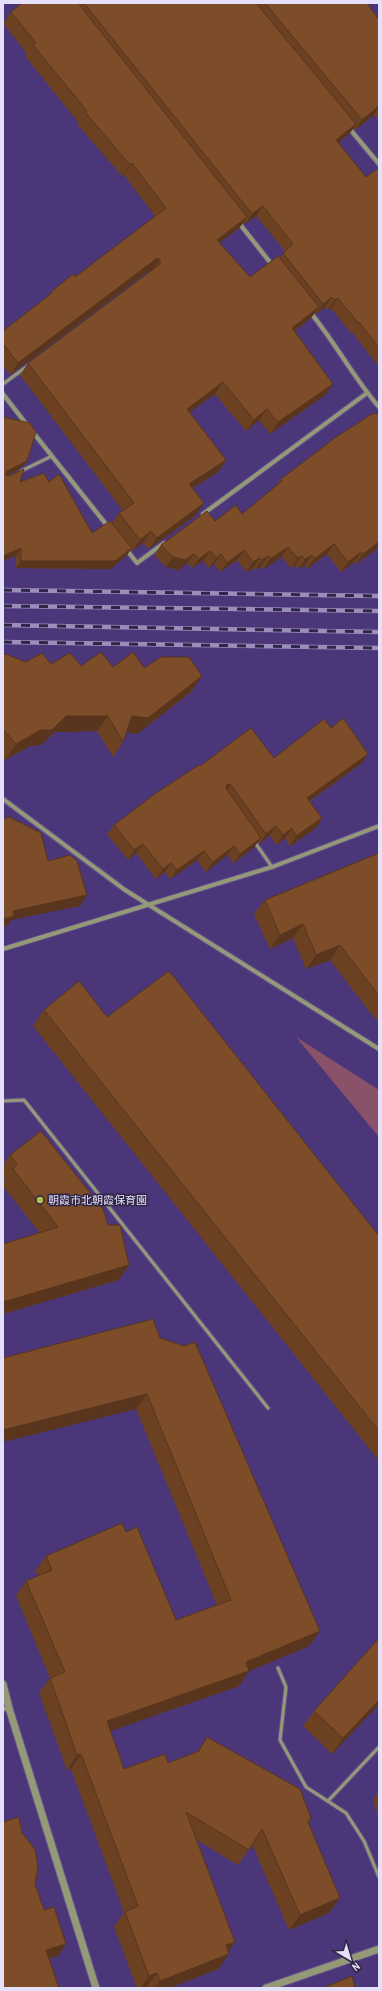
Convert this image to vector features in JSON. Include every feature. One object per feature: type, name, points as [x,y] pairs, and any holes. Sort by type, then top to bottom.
[{"type":"street","points":[[344,122],[379,164]]},
{"type":"street","points":[[236,220],[275,269]]},
{"type":"street","points":[[309,310],[367,393],[379,407]]},
{"type":"street","points":[[201,516],[367,393]]},
{"type":"street","points":[[3,394],[113,533]]},
{"type":"street","points":[[123,545],[137,563],[169,539]]},
{"type":"street","points":[[3,799],[125,890],[379,1049]]},
{"type":"street","points":[[3,949],[272,867],[379,826]]},
{"type":"street","points":[[3,1684],[6,1709],[96,1988]]},
{"type":"street","points":[[266,1988],[379,1949]]},
{"type":"lane","points":[[3,384],[35,360]]},
{"type":"lane","points":[[17,474],[52,456]]},
{"type":"lane","points":[[249,835],[272,867]]},
{"type":"lane","points":[[3,1101],[24,1100],[268,1408]]},
{"type":"lane","points":[[278,1668],[286,1687],[280,1740],[306,1787],[346,1813],[364,1841],[379,1877]]},
{"type":"lane","points":[[328,1801],[379,1747]]},
{"type":"shaded area","points":[[296,1037],[379,1090],[379,1137]]},
{"type":"building","points":[[22,3],[78,3],[247,217],[217,240],[250,277],[278,256],[319,307],[292,328],[333,384],[278,422],[267,409],[254,420],[223,382],[187,409],[226,460],[189,484],[204,503],[157,538],[151,531],[140,540],[119,513],[134,503],[28,363],[160,264],[160,259],[156,259],[18,363],[3,344],[3,331],[52,293],[51,292],[73,274],[75,277],[166,208],[132,163],[130,165],[85,112],[87,111],[33,45],[36,43],[11,12]]},
{"type":"building","points":[[84,3],[256,3],[356,124],[336,140],[366,177],[379,168],[379,348],[338,298],[335,300],[332,297],[323,304],[283,253],[293,244],[263,206],[252,214]]},
{"type":"building","points":[[265,3],[367,3],[379,20],[379,106],[362,120]]},
{"type":"building","points":[[379,413],[379,542],[363,554],[361,552],[348,562],[334,544],[314,559],[312,555],[305,559],[302,556],[298,558],[288,547],[270,559],[268,556],[262,560],[260,558],[253,562],[244,550],[227,563],[221,554],[216,558],[210,551],[199,559],[194,554],[185,560],[173,557],[161,545],[207,511],[215,521],[236,505],[242,514],[282,481],[281,479],[336,437],[372,414]]},
{"type":"building","points":[[3,417],[30,423],[36,432],[27,461],[7,471],[6,475],[9,476],[24,469],[20,482],[44,473],[49,482],[59,474],[92,533],[110,521],[132,548],[115,561],[21,561],[21,548],[3,556]]},
{"type":"building","points":[[101,652],[113,667],[133,652],[144,668],[161,657],[189,657],[202,676],[148,718],[132,716],[123,742],[108,716],[66,716],[52,730],[41,730],[16,744],[3,729],[3,655],[5,654],[26,662],[42,653],[51,664],[70,653],[81,666]]},
{"type":"building","points":[[343,718],[368,754],[307,798],[322,818],[296,836],[292,828],[283,835],[276,826],[266,834],[231,785],[227,784],[226,788],[261,838],[240,854],[234,846],[213,862],[204,851],[177,870],[171,863],[163,869],[143,844],[134,850],[114,825],[156,793],[199,765],[200,766],[251,728],[274,758],[324,719],[331,728]]},
{"type":"building","points":[[9,817],[41,833],[48,861],[70,855],[77,861],[87,895],[13,911],[14,916],[3,919],[3,819]]},
{"type":"building","points":[[379,853],[379,996],[340,945],[316,955],[303,924],[280,935],[265,900]]},
{"type":"building","points":[[169,971],[379,1236],[379,1431],[44,1010],[79,981],[107,1017]]},
{"type":"building","name":"朝霞市北朝霞保育園","points":[[41,1131],[103,1209],[108,1225],[120,1225],[129,1265],[3,1302],[3,1244],[58,1227],[13,1169],[17,1165],[10,1155]]},
{"type":"building","points":[[153,1319],[160,1338],[184,1346],[195,1342],[320,1631],[246,1662],[249,1671],[107,1721],[124,1769],[165,1754],[168,1763],[199,1751],[207,1737],[300,1789],[311,1818],[308,1822],[340,1898],[300,1915],[262,1829],[249,1850],[186,1812],[235,1942],[226,1945],[229,1954],[160,1981],[157,1973],[149,1976],[125,1912],[138,1906],[81,1754],[77,1755],[50,1678],[65,1672],[26,1581],[52,1570],[46,1556],[122,1523],[126,1532],[137,1527],[176,1620],[231,1600],[147,1394],[3,1430],[3,1358]]},
{"type":"building","points":[[379,1638],[379,1700],[343,1738],[314,1711]]},
{"type":"building","points":[[19,1817],[22,1833],[35,1849],[38,1866],[35,1884],[44,1910],[54,1907],[66,1944],[46,1950],[59,1988],[3,1988],[3,1822]]},
{"type":"building","points":[[352,1976],[355,1988],[323,1988]]},
{"type":"railway","points":[[3,590],[379,596]]},
{"type":"railway","points":[[3,606],[379,611]]},
{"type":"railway","points":[[3,625],[379,632]]},
{"type":"railway","points":[[3,642],[379,648]]},
{"type":"place","name":"朝霞市北朝霞保育園","points":[[40,1200]]}]
